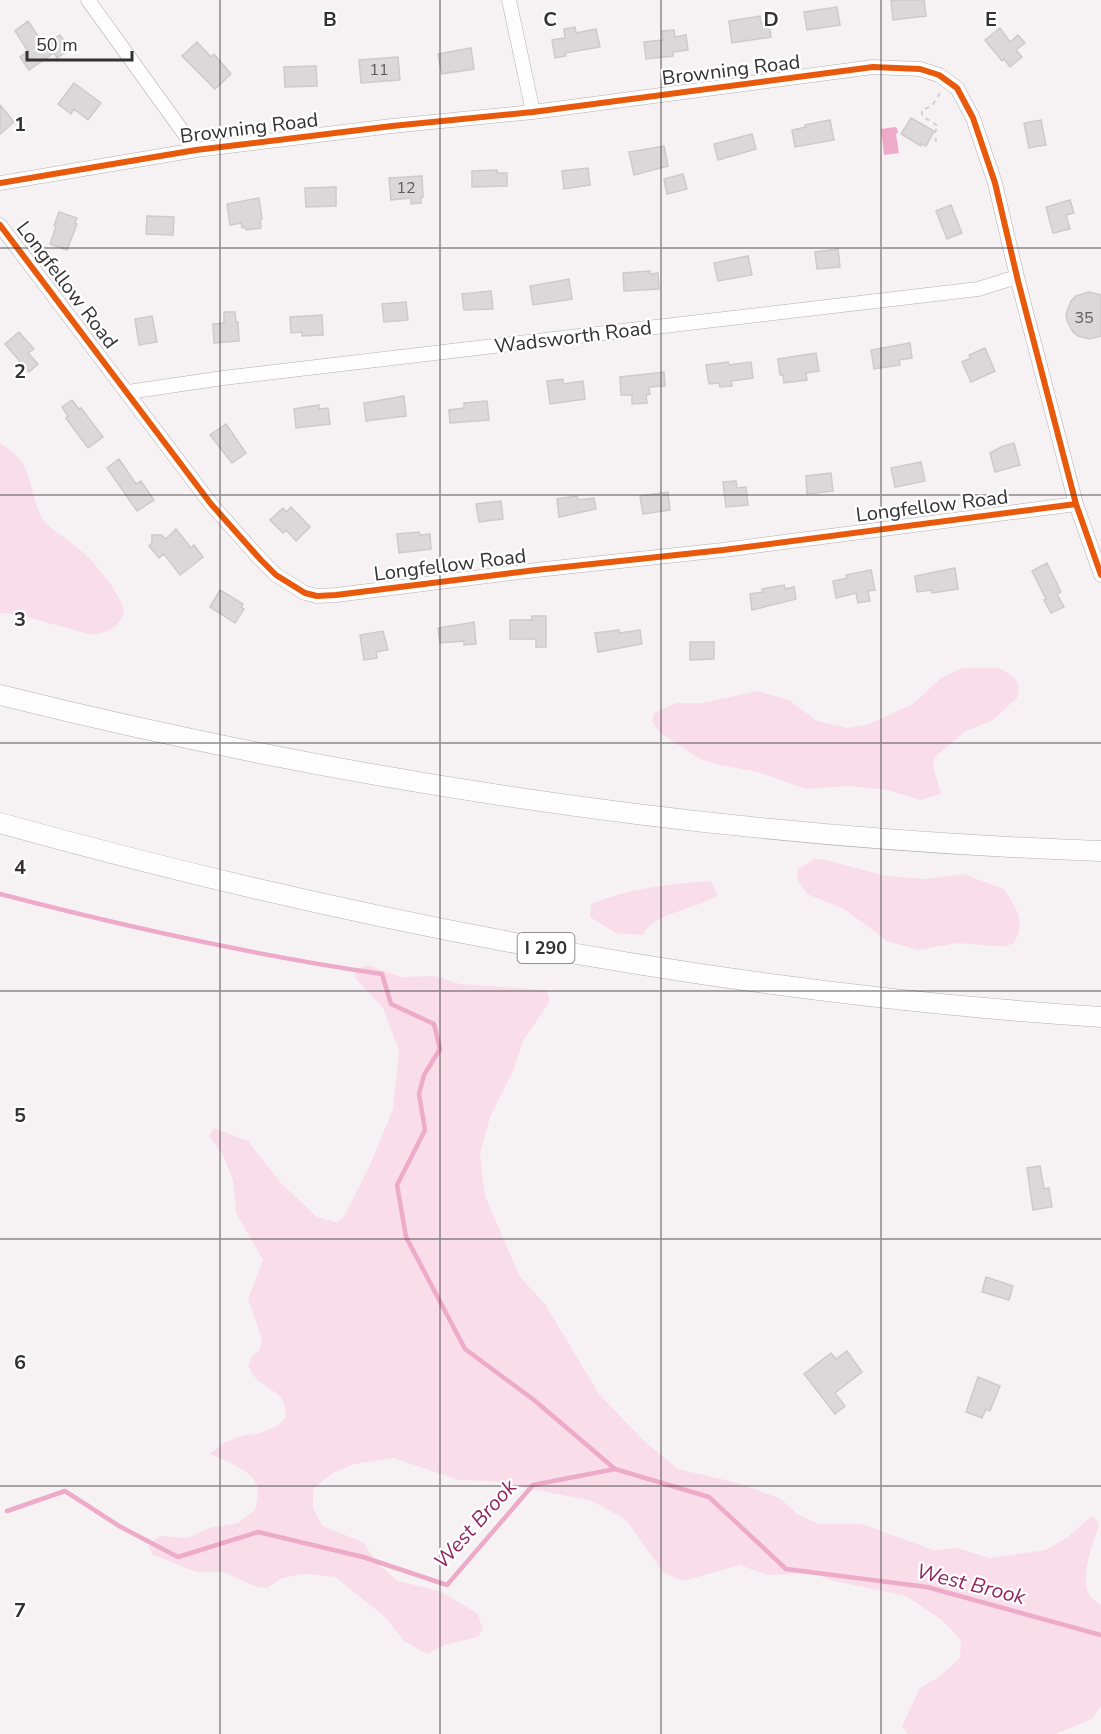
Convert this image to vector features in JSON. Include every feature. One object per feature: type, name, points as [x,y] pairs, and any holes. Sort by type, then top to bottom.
[{"type":"highway","points":[[0,695],[100,720],[283,759],[422,784],[585,808],[802,833],[1101,851]]},
{"type":"highway","name":"I 290","points":[[0,823],[233,884],[417,924],[572,953],[811,990],[1101,1017]]},
{"type":"street","points":[[88,0],[196,150]]},
{"type":"street","points":[[509,0],[533,112]]},
{"type":"street","name":"Browning Road","points":[[0,183],[196,150],[392,126],[533,112],[873,68],[920,69],[933,72],[957,88],[978,129],[995,183],[1076,504],[1101,575]]},
{"type":"street","name":"Longfellow Road","points":[[0,225],[211,504],[261,560],[282,579],[311,595],[344,595],[723,550],[1076,504]]},
{"type":"street","name":"Wadsworth Road","points":[[128,392],[223,378],[978,289],[1017,277]]},
{"type":"path","points":[[936,142],[935,132],[938,126],[922,116],[922,110],[932,106],[940,93]]},
{"type":"shaded area","points":[[895,127],[898,133],[896,134],[899,153],[884,155],[881,129]]},
{"type":"shaded area","points":[[0,443],[17,456],[25,468],[42,518],[91,560],[106,577],[118,596],[124,612],[119,622],[112,628],[92,635],[16,614],[0,613]]},
{"type":"shaded area","points":[[962,668],[999,668],[1015,678],[1019,687],[1017,698],[993,720],[966,731],[935,757],[933,766],[941,794],[920,800],[887,790],[849,786],[806,789],[758,772],[720,765],[700,759],[660,733],[652,721],[654,713],[677,703],[702,703],[758,691],[789,700],[817,721],[848,728],[869,724],[913,704],[941,678]]},
{"type":"shaded area","points":[[814,859],[887,876],[927,879],[963,874],[1004,889],[1020,921],[1018,935],[1014,943],[1004,947],[957,943],[918,950],[887,941],[844,909],[807,894],[797,879],[798,869]]},
{"type":"shaded area","points":[[711,881],[718,895],[657,920],[643,935],[616,933],[590,917],[591,904],[620,894],[665,885]]},
{"type":"shaded area","points":[[368,965],[401,977],[435,976],[460,984],[547,990],[550,1001],[524,1039],[513,1071],[490,1117],[480,1154],[485,1196],[520,1277],[545,1304],[599,1394],[643,1440],[678,1469],[738,1483],[781,1499],[797,1514],[819,1524],[862,1524],[933,1550],[957,1548],[990,1558],[1045,1550],[1068,1537],[1091,1516],[1095,1518],[1099,1525],[1088,1561],[1086,1580],[1090,1596],[1101,1605],[1101,1706],[1092,1719],[1055,1734],[908,1734],[902,1726],[920,1688],[939,1677],[960,1658],[961,1640],[942,1620],[906,1596],[830,1580],[814,1573],[767,1575],[740,1565],[683,1581],[663,1572],[626,1520],[592,1501],[491,1481],[458,1480],[394,1458],[354,1464],[331,1474],[313,1489],[313,1507],[322,1526],[363,1542],[377,1563],[398,1581],[440,1591],[478,1614],[483,1630],[478,1637],[444,1645],[427,1654],[404,1641],[385,1617],[335,1577],[305,1574],[282,1578],[267,1588],[257,1587],[223,1572],[197,1572],[153,1555],[148,1546],[159,1536],[188,1538],[209,1528],[238,1523],[255,1510],[258,1491],[253,1478],[240,1468],[210,1454],[224,1443],[277,1426],[286,1417],[282,1398],[257,1380],[248,1366],[252,1356],[259,1351],[262,1339],[248,1299],[263,1260],[236,1213],[233,1180],[223,1155],[209,1136],[214,1128],[248,1141],[281,1183],[317,1217],[336,1222],[343,1218],[370,1165],[393,1109],[399,1051],[383,1008],[356,979],[354,970]]},
{"type":"building","points":[[924,0],[926,16],[893,20],[891,1]]},
{"type":"building","points":[[837,7],[840,25],[807,30],[804,12]]},
{"type":"building","points":[[760,16],[761,24],[769,23],[771,37],[732,43],[729,21]]},
{"type":"building","points":[[28,21],[44,45],[60,35],[70,49],[57,58],[54,53],[29,70],[20,57],[28,51],[15,31]]},
{"type":"building","points":[[575,27],[576,33],[596,29],[600,47],[565,53],[566,56],[555,58],[552,40],[565,38],[564,29]]},
{"type":"building","points":[[1000,28],[1010,42],[1018,35],[1025,43],[1016,50],[1022,57],[1010,67],[985,40]]},
{"type":"building","points":[[674,30],[675,37],[686,35],[688,50],[673,52],[673,56],[646,59],[644,42],[663,40],[662,31]]},
{"type":"building","points":[[197,42],[211,57],[214,54],[231,74],[215,89],[182,56]]},
{"type":"building","points":[[471,48],[474,69],[442,74],[438,54]]},
{"type":"building","points":[[398,57],[400,80],[361,83],[359,60]]},
{"type":"building","points":[[316,66],[317,86],[285,87],[284,67]]},
{"type":"building","points":[[74,83],[101,103],[88,120],[74,109],[71,114],[58,104]]},
{"type":"building","points":[[0,105],[14,122],[0,134]]},
{"type":"building","points":[[911,118],[934,131],[926,146],[922,144],[921,146],[901,134]]},
{"type":"building","points":[[830,120],[834,140],[795,147],[792,130]]},
{"type":"building","points":[[1041,120],[1046,145],[1029,148],[1024,123]]},
{"type":"building","points":[[752,134],[756,149],[718,160],[714,144]]},
{"type":"building","points":[[664,146],[668,166],[634,175],[629,152]]},
{"type":"building","points":[[588,168],[590,185],[564,189],[562,171]]},
{"type":"building","points":[[497,170],[497,173],[507,173],[507,186],[472,187],[472,171]]},
{"type":"building","points":[[683,174],[687,189],[667,194],[664,179]]},
{"type":"building","points":[[422,176],[421,203],[411,204],[411,198],[391,200],[389,178]]},
{"type":"building","points":[[336,187],[336,206],[306,207],[305,188]]},
{"type":"building","points":[[259,198],[261,228],[246,230],[245,227],[242,228],[241,223],[230,225],[227,204]]},
{"type":"building","points":[[1070,200],[1074,213],[1066,215],[1070,229],[1053,233],[1046,207]]},
{"type":"building","points":[[951,205],[962,233],[947,239],[936,211]]},
{"type":"building","points":[[59,212],[77,218],[67,250],[50,244]]},
{"type":"building","points":[[147,216],[174,217],[173,235],[146,234]]},
{"type":"building","points":[[838,249],[840,267],[817,269],[815,252]]},
{"type":"building","points":[[748,256],[752,275],[718,281],[714,263]]},
{"type":"building","points":[[650,271],[650,274],[658,273],[659,289],[624,291],[623,273]]},
{"type":"building","points":[[569,279],[572,299],[533,305],[530,286]]},
{"type":"building","points":[[491,291],[493,309],[464,310],[462,294]]},
{"type":"building","points":[[1089,292],[1101,295],[1101,336],[1090,339],[1073,332],[1066,314],[1071,301],[1076,296]]},
{"type":"building","points":[[406,302],[408,320],[384,322],[382,304]]},
{"type":"building","points":[[224,312],[235,312],[239,341],[214,343],[213,324],[224,323]]},
{"type":"building","points":[[322,315],[323,335],[302,336],[302,332],[291,333],[290,317]]},
{"type":"building","points":[[152,316],[157,342],[139,345],[135,319]]},
{"type":"building","points":[[19,332],[34,349],[28,353],[38,364],[29,372],[5,344]]},
{"type":"building","points":[[910,343],[912,358],[899,360],[900,365],[874,369],[871,350]]},
{"type":"building","points":[[985,348],[995,371],[971,382],[962,362],[971,358],[969,355]]},
{"type":"building","points":[[816,353],[819,371],[806,373],[807,380],[784,383],[783,375],[780,375],[778,359]]},
{"type":"building","points":[[728,362],[729,365],[751,362],[753,378],[731,381],[732,386],[720,387],[719,383],[709,384],[706,365]]},
{"type":"building","points":[[664,372],[665,386],[649,387],[650,394],[646,395],[647,403],[632,404],[632,395],[621,395],[620,377]]},
{"type":"building","points":[[563,379],[563,384],[583,381],[585,399],[550,404],[547,381]]},
{"type":"building","points":[[404,396],[406,416],[366,421],[364,403]]},
{"type":"building","points":[[72,400],[103,437],[88,448],[66,418],[68,416],[62,407]]},
{"type":"building","points":[[487,401],[489,420],[450,423],[449,410],[464,408],[464,403]]},
{"type":"building","points":[[319,405],[319,409],[328,408],[330,424],[296,428],[294,409]]},
{"type":"building","points":[[226,424],[246,453],[232,463],[210,435]]},
{"type":"building","points":[[1014,443],[1020,465],[995,472],[990,453]]},
{"type":"building","points":[[119,459],[136,484],[141,481],[154,500],[137,511],[107,468]]},
{"type":"building","points":[[921,462],[925,481],[895,487],[891,468]]},
{"type":"building","points":[[831,473],[833,491],[807,494],[806,476]]},
{"type":"building","points":[[736,481],[737,488],[746,487],[748,505],[726,507],[723,482]]},
{"type":"building","points":[[668,492],[670,510],[643,514],[640,496]]},
{"type":"building","points":[[577,496],[578,500],[594,498],[596,509],[559,517],[557,499]]},
{"type":"building","points":[[501,501],[503,519],[479,522],[476,504]]},
{"type":"building","points":[[291,507],[310,527],[296,541],[286,530],[283,533],[270,520],[283,508],[286,512]]},
{"type":"building","points":[[176,529],[191,548],[194,545],[203,557],[180,575],[164,554],[159,558],[149,546],[152,543],[152,535],[161,535],[166,539]]},
{"type":"building","points":[[419,532],[420,535],[430,534],[431,549],[399,553],[397,534]]},
{"type":"building","points":[[1047,563],[1061,592],[1057,594],[1064,607],[1051,613],[1032,571]]},
{"type":"building","points":[[955,568],[958,589],[932,593],[932,590],[917,592],[915,576]]},
{"type":"building","points":[[871,570],[875,590],[868,591],[870,601],[858,603],[856,593],[836,598],[833,581],[847,578],[846,575]]},
{"type":"building","points":[[784,585],[785,589],[794,587],[796,599],[752,610],[750,594]]},
{"type":"building","points":[[220,590],[243,604],[241,607],[244,609],[235,623],[210,607]]},
{"type":"building","points":[[532,616],[546,616],[546,647],[536,647],[536,639],[510,639],[510,620],[532,620]]},
{"type":"building","points":[[474,622],[476,644],[464,645],[464,641],[440,643],[438,628]]},
{"type":"building","points":[[619,630],[619,633],[640,630],[642,644],[598,652],[595,633]]},
{"type":"building","points":[[383,631],[388,650],[376,652],[377,658],[364,660],[360,635]]},
{"type":"building","points":[[690,642],[714,642],[714,659],[690,660]]},
{"type":"building","points":[[1040,1166],[1044,1189],[1049,1188],[1052,1207],[1033,1210],[1027,1168]]},
{"type":"building","points":[[986,1277],[1013,1286],[1009,1300],[982,1292]]},
{"type":"building","points":[[847,1351],[862,1372],[835,1393],[845,1406],[835,1414],[804,1374],[831,1353],[836,1359]]},
{"type":"building","points":[[978,1377],[1000,1386],[990,1411],[986,1409],[982,1418],[966,1412]]},
{"type":"waterway","points":[[0,894],[190,939],[382,974],[391,1004],[434,1024],[440,1049],[424,1075],[419,1094],[425,1130],[397,1185],[406,1237],[465,1349],[534,1400],[615,1469]]},
{"type":"waterway","name":"West Brook","points":[[7,1511],[65,1491],[119,1526],[178,1557],[258,1532],[363,1557],[447,1585],[533,1485],[615,1469],[709,1497],[786,1569],[927,1587],[1101,1635]]},
{"type":"cycle path","points":[[0,183],[196,150],[392,126],[533,112],[873,67],[920,69],[939,75],[957,88],[973,118],[995,183],[1076,504],[1101,575]]},
{"type":"cycle path","points":[[0,225],[211,504],[276,575],[305,593],[317,596],[336,595],[723,550],[1076,504]]}]
